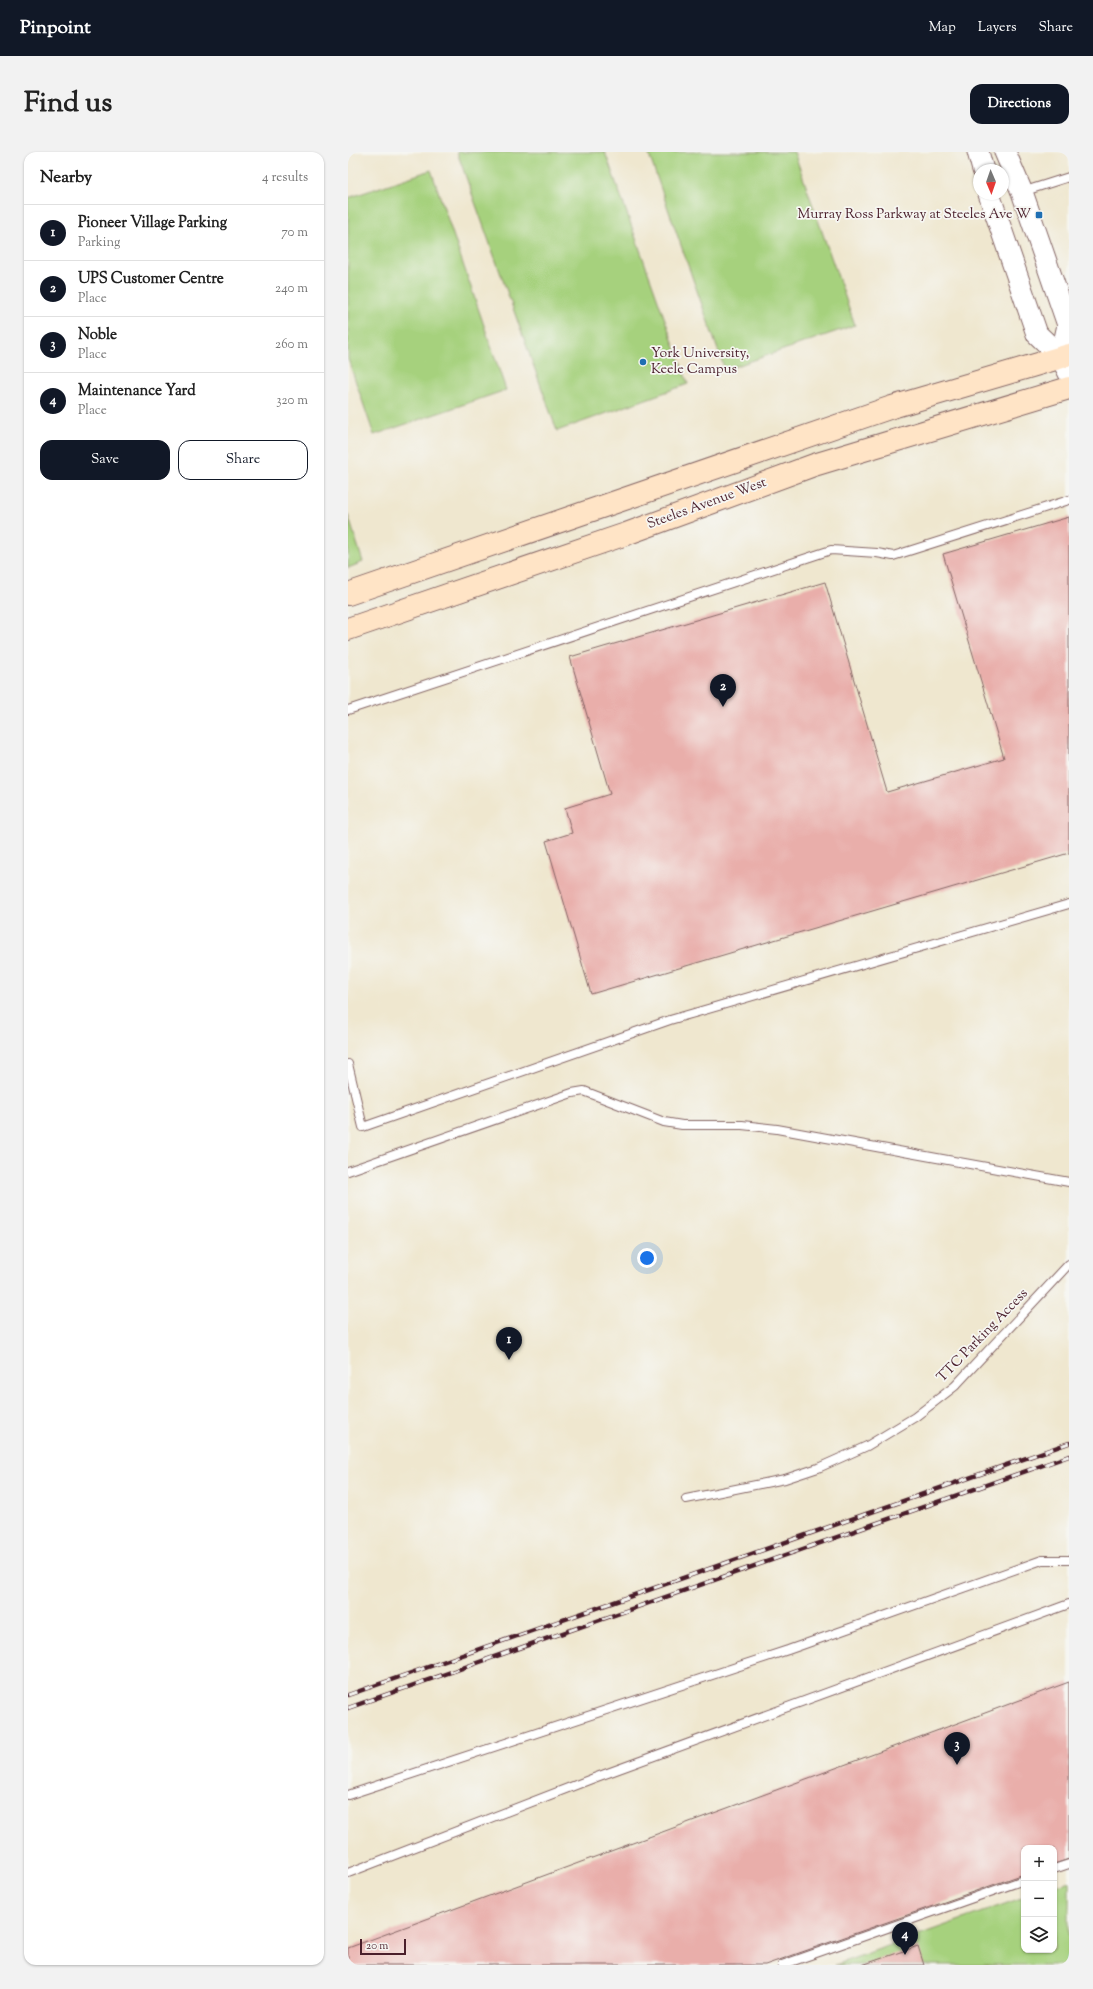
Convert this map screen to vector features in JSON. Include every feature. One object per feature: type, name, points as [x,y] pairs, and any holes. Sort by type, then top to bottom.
[{"type":"main road","points":[[348,594],[892,407],[1066,362]]},
{"type":"main road","name":"Steeles Avenue West","points":[[348,629],[626,534],[814,465],[1069,388]]},
{"type":"street","points":[[978,152],[981,164]]},
{"type":"street","points":[[1006,152],[1022,192],[1068,325],[1066,362]]},
{"type":"street","points":[[991,200],[1038,334],[1066,362]]},
{"type":"lane","points":[[1022,192],[1069,177]]},
{"type":"lane","points":[[348,710],[831,550],[877,553],[893,556],[1069,500]]},
{"type":"lane","points":[[348,1064],[363,1127],[670,1020],[1069,904]]},
{"type":"lane","points":[[348,1171],[572,1093],[584,1091],[664,1122],[676,1124],[742,1125],[777,1129],[1069,1182]]},
{"type":"lane","name":"TTC Parking Access","points":[[686,1499],[785,1479],[818,1468],[867,1446],[915,1417],[955,1386],[1069,1264]]},
{"type":"lane","points":[[348,1795],[788,1650],[1042,1560],[1061,1558],[1069,1560]]},
{"type":"lane","points":[[348,1873],[594,1778],[1069,1604]]},
{"type":"lane","points":[[1057,1868],[1069,1864]]},
{"type":"lane","points":[[782,1965],[1021,1881]]},
{"type":"green space","points":[[457,152],[605,152],[688,384],[557,431]]},
{"type":"green space","points":[[648,152],[794,152],[855,325],[725,370]]},
{"type":"green space","points":[[431,170],[506,390],[374,435],[348,359],[348,198]]},
{"type":"green space","points":[[348,515],[363,562],[348,568]]},
{"type":"green space","points":[[1069,1881],[1069,1965],[835,1965],[1021,1898],[1021,1953],[1057,1953],[1057,1886]]},
{"type":"building","points":[[1069,517],[1069,853],[591,994],[546,841],[572,833],[565,808],[610,794],[570,657],[825,582],[887,792],[1004,758],[943,554]]},
{"type":"building","points":[[1069,1682],[1069,1859],[1057,1863],[1057,1845],[1021,1845],[1021,1875],[765,1965],[348,1965],[348,1948]]},
{"type":"building","points":[[918,1946],[924,1965],[862,1965]]},
{"type":"waterway","points":[[1067,1965],[1069,1958]]},
{"type":"railway","points":[[348,1695],[1069,1443]]},
{"type":"railway","points":[[348,1708],[1069,1456]]},
{"type":"place","name":"Murray Ross Parkway at Steeles Ave W","points":[[1039,215]]},
{"type":"place","name":"York University, Keele Campus","points":[[643,362]]},
{"type":"place","name":"UPS Customer Centre","points":[[723,707]]},
{"type":"place","name":"Pioneer Village Parking","points":[[509,1360]]},
{"type":"place","name":"Noble","points":[[957,1765]]},
{"type":"place","name":"Maintenance Yard","points":[[905,1955]]}]
